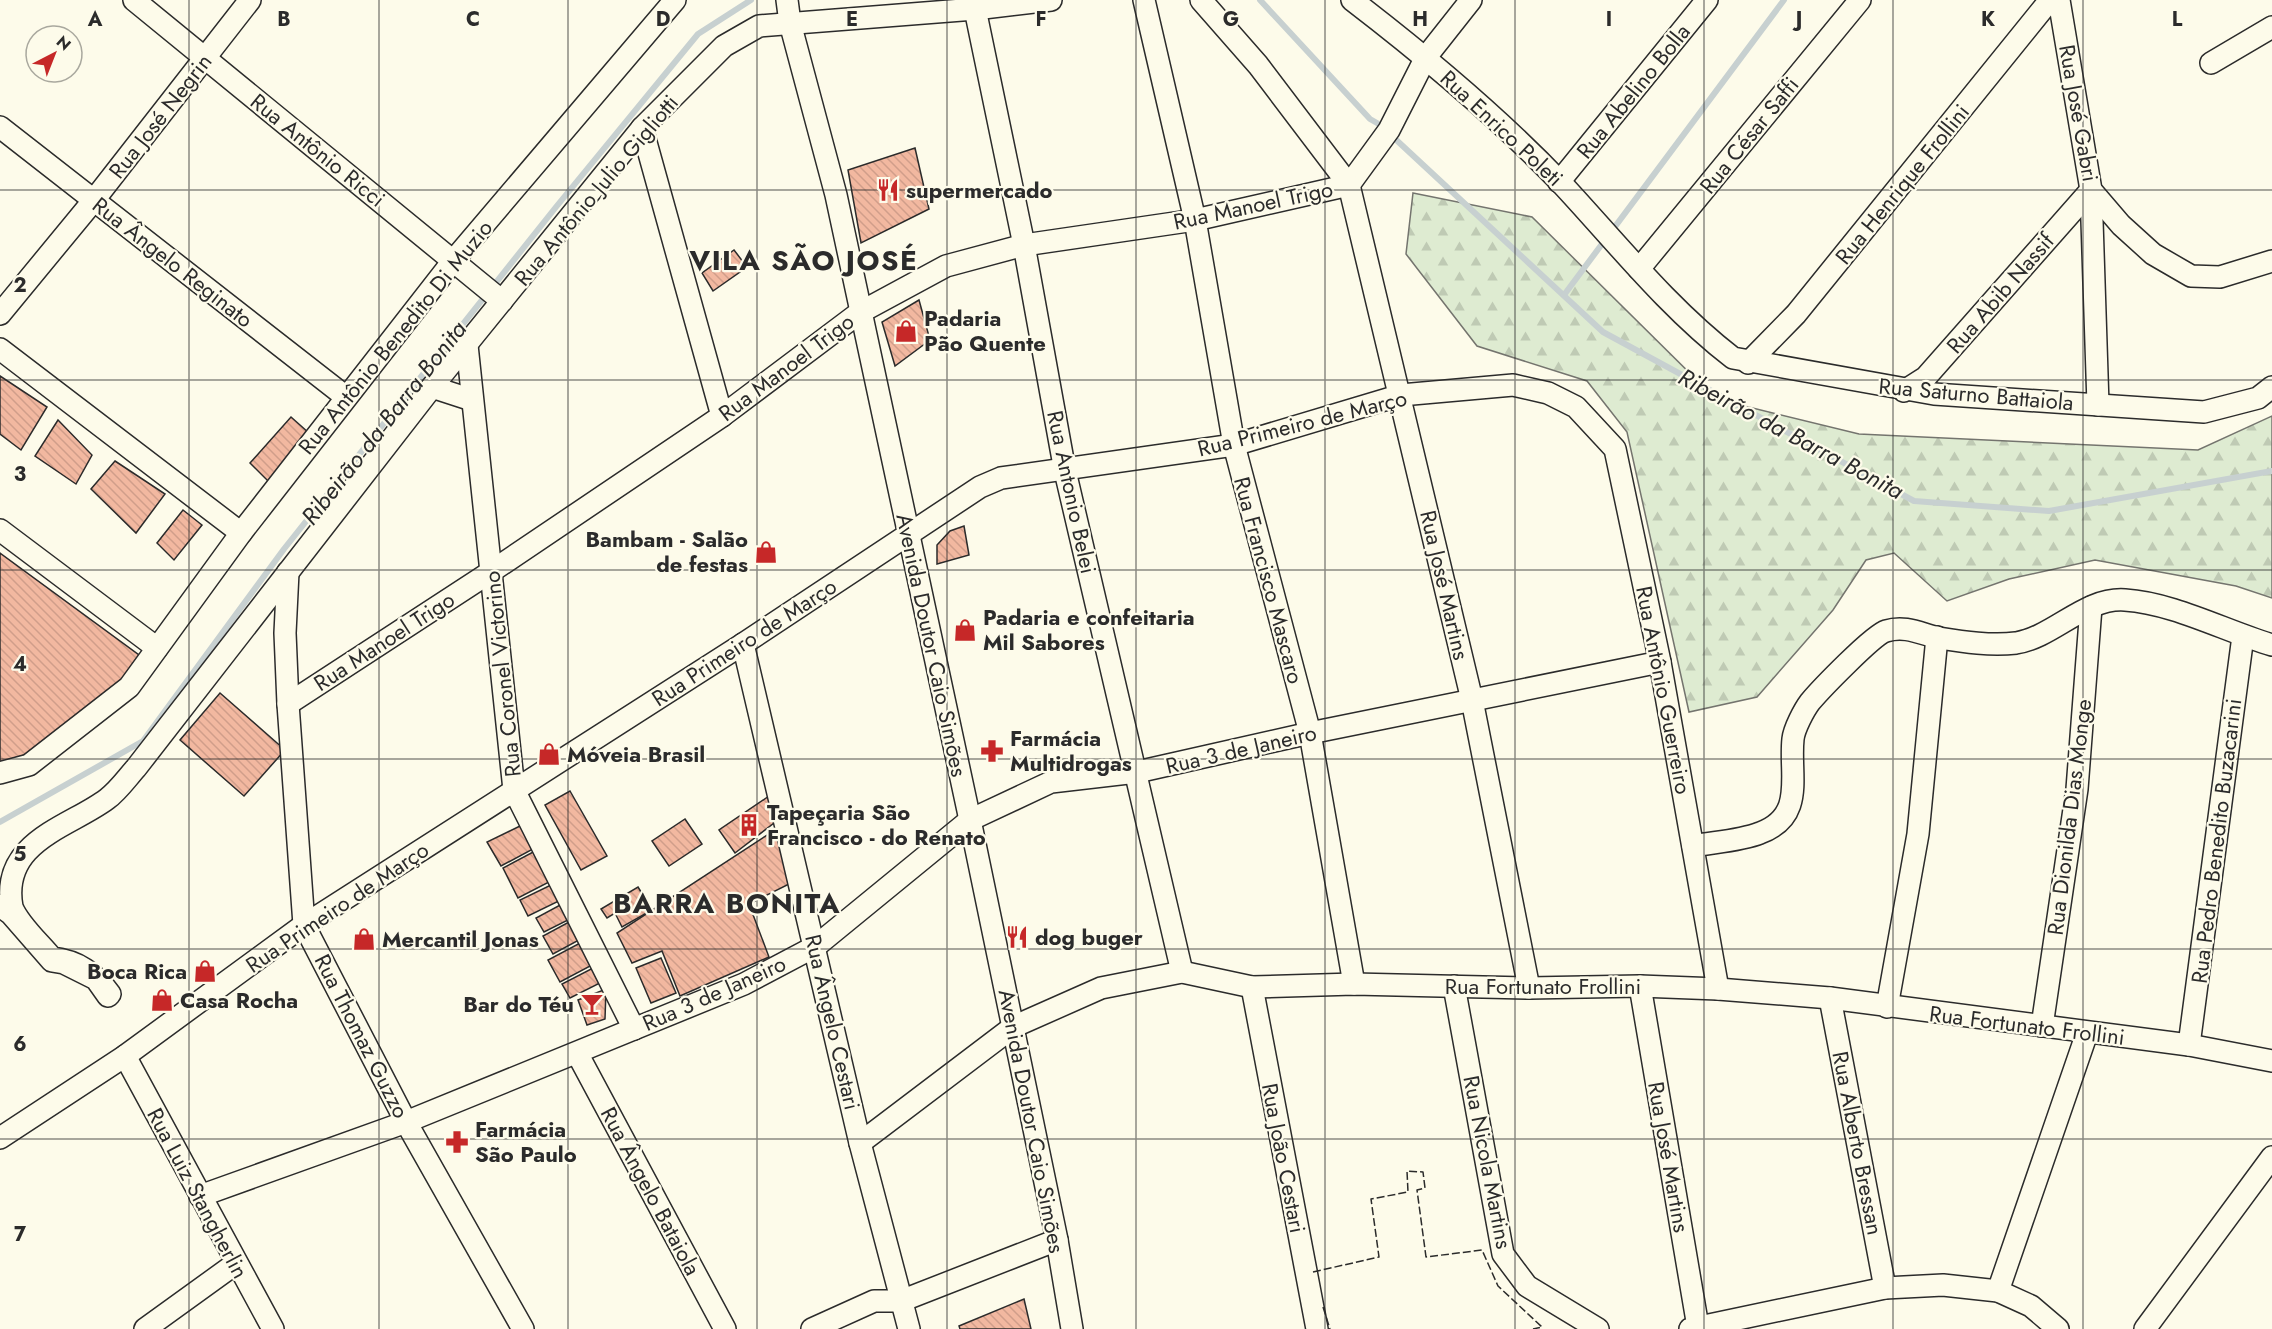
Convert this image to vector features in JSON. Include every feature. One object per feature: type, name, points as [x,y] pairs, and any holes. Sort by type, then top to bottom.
[{"type":"street","name":"Rua Antônio Ricci","points":[[134,0],[497,297]]},
{"type":"street","name":"Rua José Negrin","points":[[0,314],[94,200],[250,0]]},
{"type":"street","name":"Avenida Doutor Caio Simões","points":[[787,0],[790,23],[836,195],[859,313],[970,820],[1057,1240],[1072,1329]]},
{"type":"street","name":"Rua Antônio Julio Gigliotti","points":[[0,874],[37,836],[107,799],[135,768],[467,345],[497,297],[642,128],[724,46],[759,26],[975,9],[1051,0]]},
{"type":"street","name":"Rua Francisco Mascaro","points":[[1144,0],[1195,220],[1234,445],[1310,734],[1354,984]]},
{"type":"street","points":[[1201,0],[1258,65],[1349,185],[1389,130],[1426,57],[1471,0]]},
{"type":"street","name":"Rua Enrico Poleti","points":[[1353,0],[1426,57],[1559,182],[1639,269]]},
{"type":"street","name":"Rua Abelino Bolla","points":[[1559,182],[1707,0]]},
{"type":"street","name":"Rua César Saffi","points":[[1639,269],[1860,0]]},
{"type":"street","name":"Rua Henrique Frollini","points":[[1748,363],[1796,315],[2050,0]]},
{"type":"street","name":"Rua José Gabri","points":[[2059,0],[2091,190],[2121,225],[2153,254],[2191,276],[2220,277],[2272,261]]},
{"type":"street","name":"Rua Antônio Benedito Di Muzio","points":[[0,773],[29,765],[129,687],[241,533],[346,397],[460,266],[669,2]]},
{"type":"street","name":"Rua Antonio Belei","points":[[975,9],[1024,245],[1065,471],[1182,972]]},
{"type":"street","points":[[2211,63],[2272,27]]},
{"type":"street","name":"Rua Ângelo Reginato","points":[[0,127],[346,397]]},
{"type":"street","points":[[642,128],[722,416]]},
{"type":"street","name":"Rua Manoel Trigo","points":[[288,704],[492,571],[722,416],[859,313],[946,266],[1024,245],[1195,220],[1349,185]]},
{"type":"street","name":"Rua José Martins","points":[[1349,185],[1472,700],[1529,988]]},
{"type":"street","points":[[2091,190],[2098,405]]},
{"type":"street","name":"Rua Abib Nassif","points":[[1904,391],[1926,377],[2091,190]]},
{"type":"street","name":"Rua Saturno Battaiola","points":[[1639,269],[1709,340],[1733,358],[1748,363],[1904,391],[2204,412],[2258,398],[2272,387]]},
{"type":"street","name":"Rua Coronel Victorino","points":[[467,345],[514,790],[634,1029]]},
{"type":"street","points":[[0,350],[241,533]]},
{"type":"street","name":"Rua Primeiro de Março","points":[[0,1138],[125,1056],[304,925],[743,644],[980,487],[1001,478],[1065,471],[1234,445],[1401,395],[1513,385],[1548,393],[1575,407]]},
{"type":"street","points":[[432,387],[472,400]]},
{"type":"street","name":"Rua Antônio Guerreiro","points":[[1575,407],[1615,449],[1660,662],[1718,988]]},
{"type":"street","points":[[0,530],[157,648]]},
{"type":"street","name":"Rua Thomaz Guzzo","points":[[288,572],[285,633],[288,704],[304,925],[406,1122],[523,1329]]},
{"type":"street","points":[[1693,846],[1759,834],[1773,826],[1785,815],[1792,801],[1795,785],[1793,737],[1809,704],[1839,671],[1885,631],[1910,628],[1937,637],[1983,644],[2016,643],[2039,636],[2091,607],[2121,599],[2148,602],[2272,645]]},
{"type":"street","name":"Rua Dionilda Dias Monge","points":[[2042,1026],[2077,789],[2091,607]]},
{"type":"street","name":"Rua Pedro Benedito Buzacarini","points":[[2189,1045],[2243,636]]},
{"type":"street","points":[[1887,1007],[1918,834],[1937,637]]},
{"type":"street","name":"Rua Ângelo Cestari","points":[[743,644],[816,946],[860,1143],[909,1329]]},
{"type":"street","name":"Rua 3 de Janeiro","points":[[200,1196],[406,1122],[744,984],[816,946],[970,820],[1052,782],[1137,772],[1660,662]]},
{"type":"street","points":[[0,906],[11,914],[52,961],[64,963],[96,979],[108,996],[110,994],[95,975],[65,960],[52,958],[12,909],[5,885],[16,856]]},
{"type":"street","name":"Rua Fortunato Frollini","points":[[860,1143],[1013,1027],[1101,988],[1182,972],[1252,987],[1354,984],[1529,988],[1640,986],[1718,988],[1830,998],[2189,1045],[2272,1060]]},
{"type":"street","name":"Rua Nicola Martins","points":[[1454,986],[1503,1254],[1527,1287],[1598,1329]]},
{"type":"street","name":"Rua José Martins","points":[[1640,986],[1694,1328]]},
{"type":"street","name":"Rua João Cestari","points":[[1252,987],[1317,1329]]},
{"type":"street","name":"Rua Alberto Bressan","points":[[1830,998],[1885,1288]]},
{"type":"street","points":[[1998,1291],[2087,1033]]},
{"type":"street","name":"Rua Ângelo Bataiola","points":[[577,1053],[725,1329]]},
{"type":"street","name":"Rua Luiz Stangherlin","points":[[125,1056],[273,1329]]},
{"type":"street","points":[[2145,1329],[2272,1157]]},
{"type":"street","points":[[813,1329],[874,1301],[901,1301],[1057,1240]]},
{"type":"street","points":[[145,1329],[236,1264]]},
{"type":"street","points":[[1694,1328],[1885,1288],[1943,1285],[1998,1291],[2031,1306],[2058,1329]]},
{"type":"green space","points":[[1413,193],[1532,217],[1716,399],[1859,434],[2198,450],[2272,416],[2272,598],[2236,586],[2095,560],[2009,579],[1947,601],[1894,553],[1866,560],[1833,610],[1757,697],[1689,712],[1627,432],[1587,381],[1477,346],[1406,254]]},
{"type":"building","name":"supermercado","points":[[915,148],[929,209],[861,243],[848,170]]},
{"type":"building","points":[[734,250],[747,267],[713,291],[702,273]]},
{"type":"building","name":"Padaria Pão Quente","points":[[919,300],[930,340],[895,366],[882,322]]},
{"type":"building","points":[[0,376],[47,407],[21,450],[0,434]]},
{"type":"building","points":[[291,417],[309,433],[269,482],[250,463]]},
{"type":"building","points":[[58,420],[92,455],[76,484],[35,456]]},
{"type":"building","points":[[115,461],[165,494],[136,533],[91,489]]},
{"type":"building","points":[[183,510],[202,525],[174,560],[157,543]]},
{"type":"building","points":[[964,526],[969,555],[937,564],[937,545],[950,531]]},
{"type":"building","points":[[0,553],[139,655],[120,682],[28,754],[0,762]]},
{"type":"building","points":[[220,693],[285,750],[244,796],[180,740]]},
{"type":"building","points":[[570,791],[607,856],[581,870],[545,805]]},
{"type":"building","name":"Tapeçaria São Francisco - do Renato","points":[[772,794],[778,820],[735,853],[719,830]]},
{"type":"building","points":[[685,819],[702,844],[669,866],[652,841]]},
{"type":"building","points":[[520,826],[533,849],[501,866],[487,842]]},
{"type":"building","points":[[781,826],[793,882],[749,904],[769,957],[680,996],[662,951],[632,963],[617,933]]},
{"type":"building","points":[[535,851],[551,881],[518,898],[503,868]]},
{"type":"building","points":[[555,883],[563,899],[528,916],[520,900]]},
{"type":"building","points":[[638,887],[652,910],[622,927],[615,913],[607,918],[601,909]]},
{"type":"building","points":[[562,904],[570,919],[544,932],[536,918]]},
{"type":"building","points":[[569,922],[579,940],[553,954],[543,936]]},
{"type":"building","points":[[582,942],[594,964],[560,982],[548,960]]},
{"type":"building","points":[[661,958],[676,993],[651,1003],[636,968]]},
{"type":"building","points":[[595,967],[602,982],[570,998],[562,984]]},
{"type":"building","name":"Bar do Téu","points":[[606,989],[605,1019],[587,1025],[578,1000]]},
{"type":"building","points":[[1024,1299],[1031,1329],[960,1329],[959,1326]]},
{"type":"waterway","name":"Ribeirão da Barra Bonita","points":[[0,822],[143,741],[284,549],[556,207],[698,34],[751,0]]},
{"type":"waterway","name":"Ribeirão da Barra Bonita","points":[[1260,0],[1370,119],[1377,123]]},
{"type":"waterway","points":[[1564,295],[1784,0]]},
{"type":"waterway","name":"Ribeirão da Barra Bonita","points":[[1392,136],[1603,332],[1914,501],[2049,511],[2272,471]]},
{"type":"fence","points":[[1313,1272],[1379,1257],[1371,1199],[1408,1192],[1407,1171],[1423,1172],[1425,1188],[1417,1190],[1426,1257],[1482,1250],[1498,1286],[1542,1327],[1533,1329]]},
{"type":"fence","points":[[1323,1307],[1330,1329]]},
{"type":"place","name":"supermercado","points":[[888,190]]},
{"type":"place","name":"Padaria Pão Quente","points":[[906,331]]},
{"type":"place","name":"Bambam - Salão de festas","points":[[766,552]]},
{"type":"place","name":"Padaria e confeitaria Mil Sabores","points":[[965,630]]},
{"type":"place","name":"Farmácia Multidrogas","points":[[992,751]]},
{"type":"place","name":"Móveia Brasil","points":[[549,754]]},
{"type":"place","name":"Tapeçaria São Francisco - do Renato","points":[[749,825]]},
{"type":"place","name":"dog buger","points":[[1017,937]]},
{"type":"place","name":"Mercantil Jonas","points":[[364,939]]},
{"type":"place","name":"Boca Rica","points":[[205,971]]},
{"type":"place","name":"Casa Rocha","points":[[162,1000]]},
{"type":"place","name":"Bar do Téu","points":[[592,1004]]},
{"type":"place","name":"Farmácia São Paulo","points":[[457,1142]]},
{"type":"district","name":"VILA SÃO JOSÉ","points":[[804,260]]},
{"type":"district","name":"BARRA BONITA","points":[[727,903]]}]
